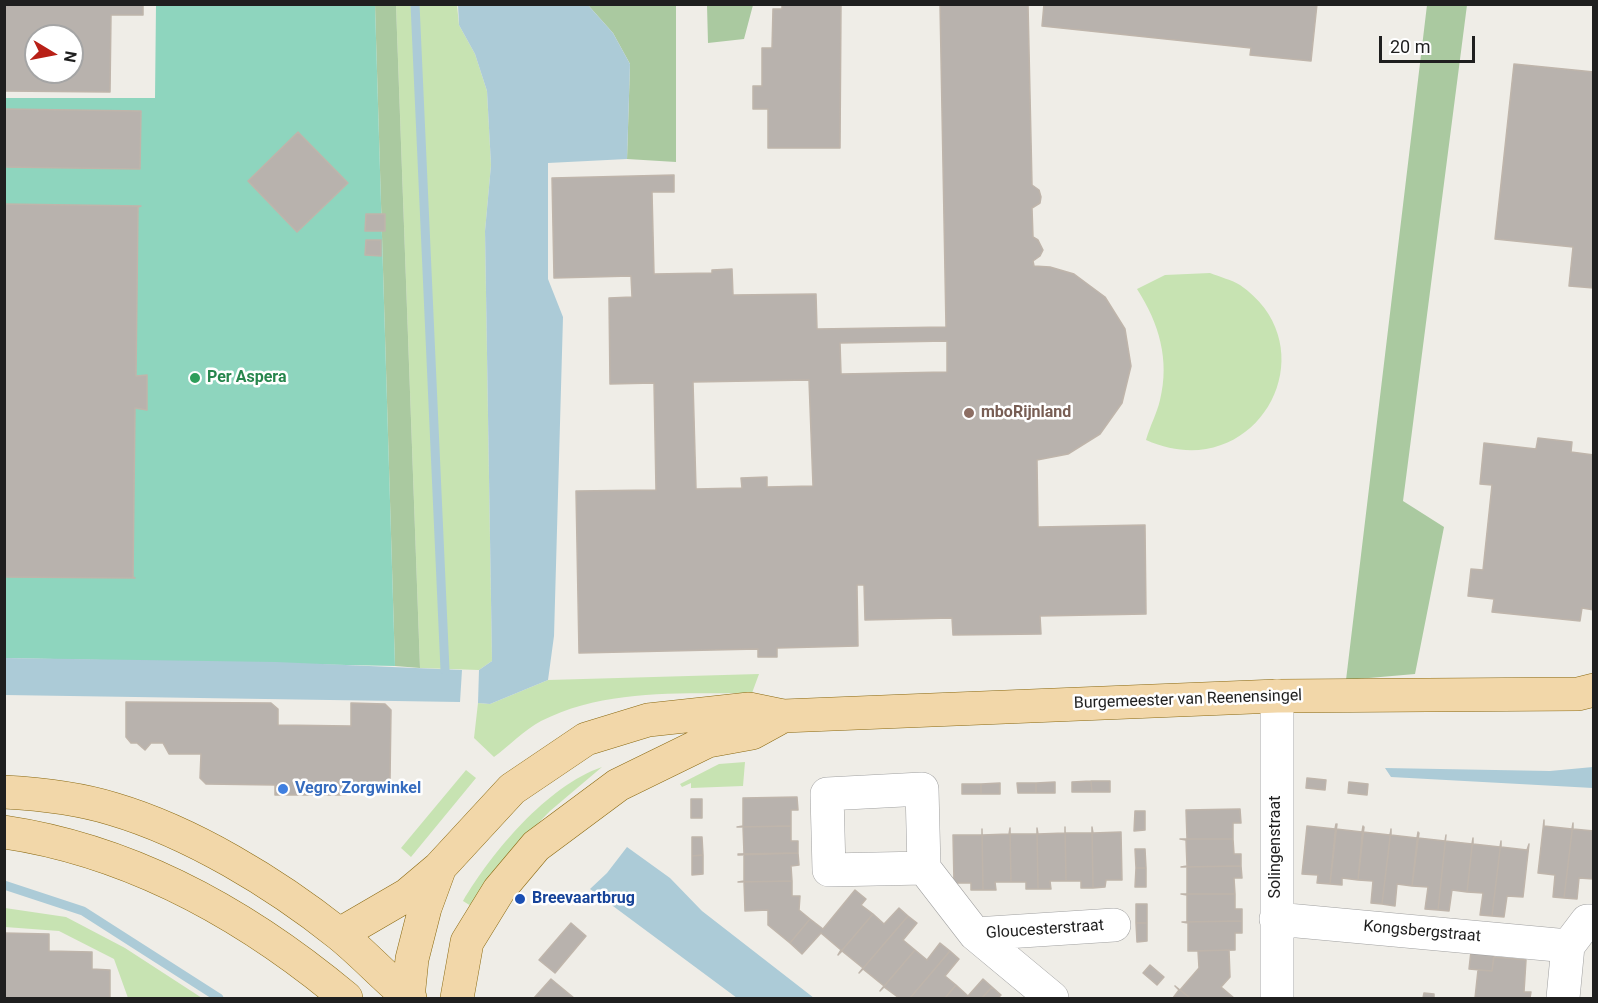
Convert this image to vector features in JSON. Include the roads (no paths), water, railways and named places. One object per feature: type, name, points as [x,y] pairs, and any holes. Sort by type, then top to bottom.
[{"type":"main road","name":"Burgemeester van Reenensingel","points":[[409,998],[412,959],[425,908],[440,867],[457,846],[512,789],[586,739],[659,719],[748,709],[783,716],[1277,696],[1578,694],[1593,690]]},
{"type":"main road","name":"Burgemeester van Reenensingel","points":[[456,999],[467,942],[499,890],[537,846],[618,785],[708,741],[752,733],[783,716]]},
{"type":"main road","points":[[4,792],[79,801],[143,819],[193,842],[264,882],[340,934],[409,998]]},
{"type":"main road","points":[[4,832],[46,838],[120,861],[185,890],[244,924],[346,999]]},
{"type":"main road","points":[[340,934],[407,895],[440,867]]},
{"type":"street","name":"Solingenstraat","points":[[1277,696],[1277,999]]},
{"type":"street","name":"Gloucesterstraat","points":[[924,867],[975,934],[1052,999]]},
{"type":"street","name":"Kongsbergstraat","points":[[1276,919],[1568,945]]},
{"type":"street","points":[[1563,999],[1568,945],[1587,921],[1593,921]]},
{"type":"street","name":"Gloucesterstraat","points":[[975,934],[1114,925]]},
{"type":"water","points":[[458,5],[588,5],[613,33],[630,64],[627,159],[548,163],[548,279],[563,317],[554,636],[548,680],[490,704],[478,703],[479,670],[492,661],[485,231],[491,165],[487,91],[475,54],[459,25]]},
{"type":"water","points":[[5,658],[276,662],[462,670],[460,702],[5,695]]},
{"type":"water","points":[[1593,767],[1593,788],[1391,777],[1385,768],[1550,771]]},
{"type":"water","points":[[627,847],[670,878],[702,911],[814,998],[737,998],[590,889],[607,873]]},
{"type":"waterway","points":[[415,4],[445,670]]},
{"type":"waterway","points":[[4,885],[83,911],[219,998]]},
{"type":"place","name":"Per Aspera","points":[[195,378]]},
{"type":"place","name":"mboRijnland","points":[[969,413]]},
{"type":"place","name":"Vegro Zorgwinkel","points":[[283,789]]},
{"type":"place","name":"Breevaartbrug","points":[[520,899]]}]
